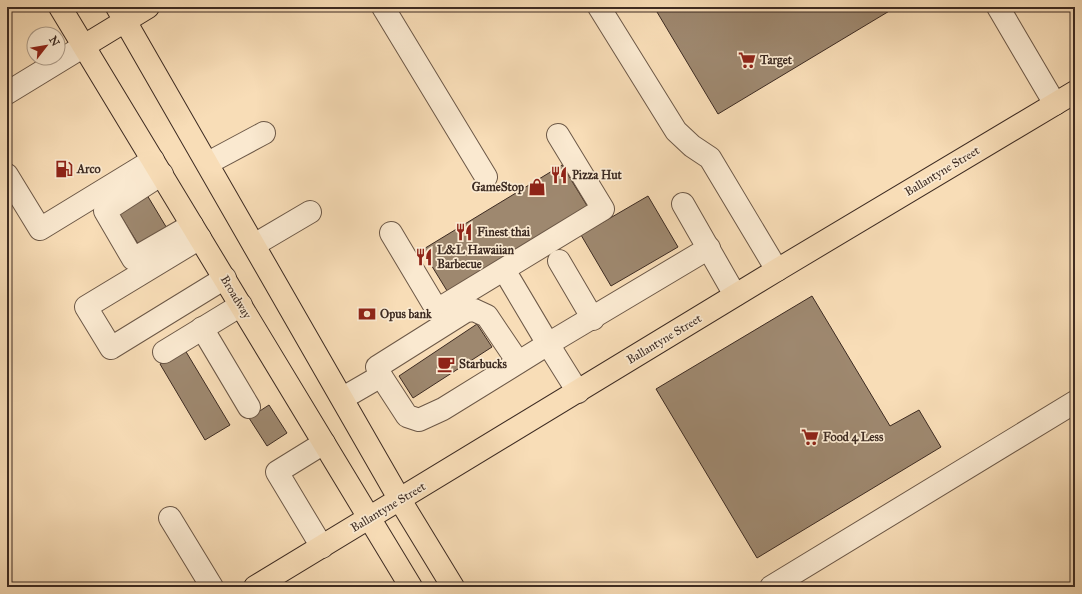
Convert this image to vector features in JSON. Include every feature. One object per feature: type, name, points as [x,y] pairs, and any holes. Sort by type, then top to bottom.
[{"type":"main road","name":"Broadway","points":[[60,7],[411,587]]},
{"type":"main road","points":[[84,46],[122,14],[148,7]]},
{"type":"main road","points":[[122,14],[400,500],[453,587]]},
{"type":"main road","name":"Ballantyne Street","points":[[255,587],[578,392],[735,295],[1075,92]]},
{"type":"street","points":[[383,7],[486,177]]},
{"type":"street","points":[[599,7],[676,131],[692,146],[710,158],[777,270]]},
{"type":"street","points":[[998,7],[1055,104]]},
{"type":"street","points":[[7,93],[84,46]]},
{"type":"street","points":[[208,163],[264,133]]},
{"type":"street","points":[[391,234],[437,310],[603,209],[558,135]]},
{"type":"street","points":[[7,175],[40,229],[158,167]]},
{"type":"street","points":[[158,167],[105,211],[133,259],[196,232]]},
{"type":"street","points":[[683,204],[735,295]]},
{"type":"street","points":[[254,244],[310,212]]},
{"type":"street","points":[[196,232],[86,307],[104,337],[111,348],[225,278]]},
{"type":"street","points":[[518,362],[487,316],[474,310],[466,311],[376,367],[407,416],[420,420],[443,409],[518,362],[709,248]]},
{"type":"street","points":[[558,261],[593,318]]},
{"type":"street","points":[[510,280],[578,392]]},
{"type":"street","points":[[164,352],[241,304]]},
{"type":"street","points":[[202,328],[249,407]]},
{"type":"street","points":[[343,398],[381,376]]},
{"type":"street","points":[[771,587],[1075,402]]},
{"type":"street","points":[[322,547],[277,472],[324,443]]},
{"type":"street","points":[[170,518],[212,587]]},
{"type":"building","name":"Target","points":[[654,7],[896,7],[718,114]]},
{"type":"building","points":[[562,165],[589,209],[449,294],[422,250]]},
{"type":"building","points":[[147,195],[168,230],[140,247],[119,213]]},
{"type":"building","points":[[648,196],[678,247],[611,286],[581,235]]},
{"type":"building","name":"Food 4 Less","points":[[812,296],[890,426],[919,410],[941,447],[757,558],[656,389]]},
{"type":"building","points":[[477,324],[492,347],[413,398],[399,376]]},
{"type":"building","points":[[185,350],[230,425],[205,440],[160,364]]},
{"type":"building","points":[[269,405],[287,433],[267,446],[249,418]]},
{"type":"place","name":"Target","points":[[747,60]]},
{"type":"place","name":"Arco","points":[[64,169]]},
{"type":"place","name":"Pizza Hut","points":[[559,175]]},
{"type":"place","name":"GameStop","points":[[537,187]]},
{"type":"place","name":"Finest thai","points":[[464,232]]},
{"type":"place","name":"L&L Hawaiian Barbecue","points":[[424,257]]},
{"type":"place","name":"Opus bank","points":[[367,314]]},
{"type":"place","name":"Starbucks","points":[[446,364]]},
{"type":"place","name":"Food 4 Less","points":[[810,437]]}]
